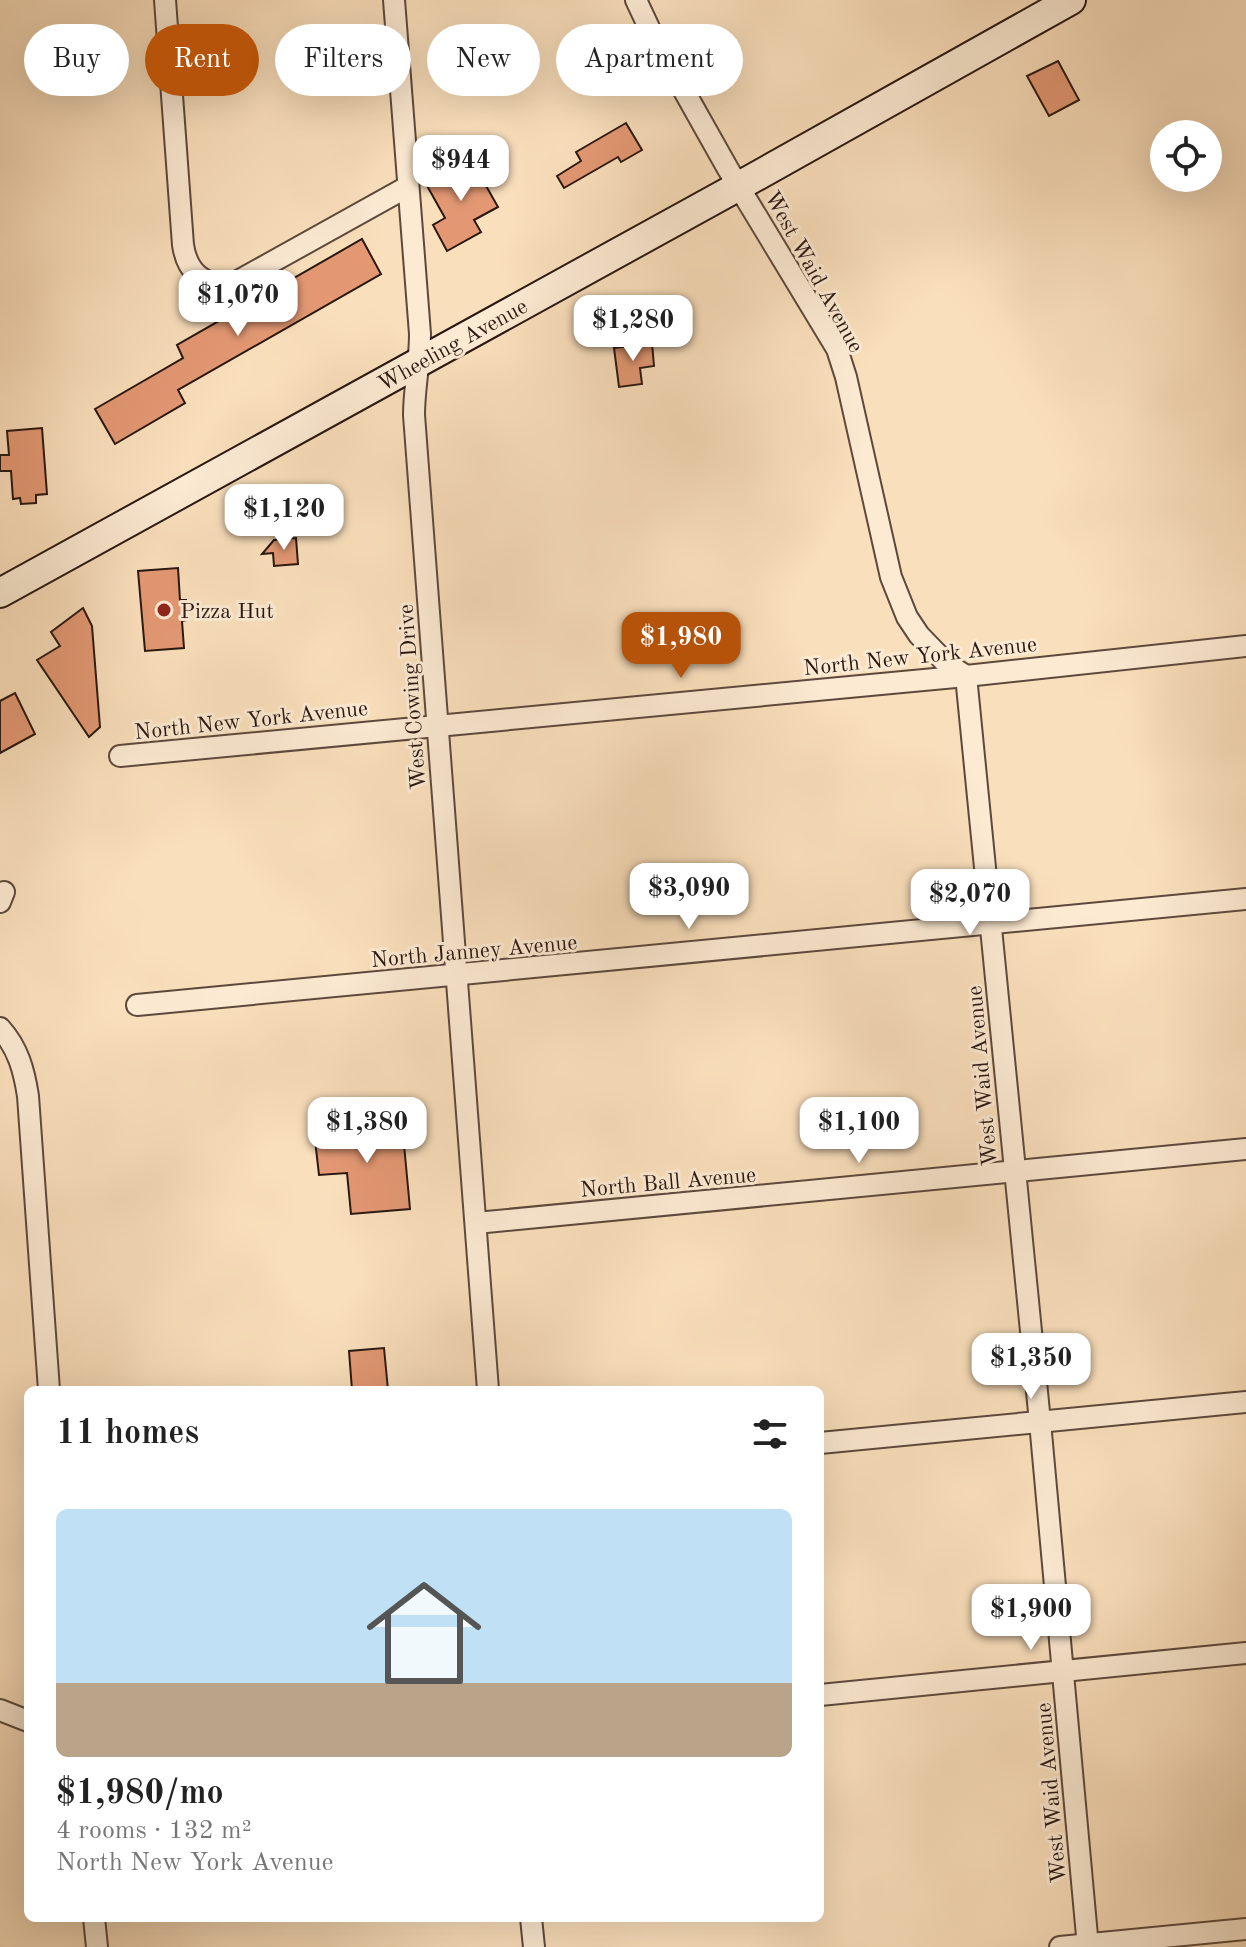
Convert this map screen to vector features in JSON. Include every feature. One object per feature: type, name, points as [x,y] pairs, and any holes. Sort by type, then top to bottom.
[{"type":"main road","name":"Wheeling Avenue","points":[[0,593],[739,186],[1041,7],[1071,0]]},
{"type":"street","points":[[165,0],[183,245],[185,261],[199,278],[207,283],[229,286],[407,187]]},
{"type":"street","name":"West Cowing Drive","points":[[394,0],[420,363],[414,415],[488,1386]]},
{"type":"street","name":"West Waid Avenue","points":[[636,0],[739,186],[837,349],[891,577],[907,617],[931,650],[966,676],[1088,1946]]},
{"type":"street","name":"North New York Avenue","points":[[120,756],[966,676],[1246,646]]},
{"type":"street","name":"North Janney Avenue","points":[[137,1005],[1246,899]]},
{"type":"street","points":[[0,1028],[9,1037],[21,1062],[28,1096],[49,1386]]},
{"type":"street","name":"North Ball Avenue","points":[[476,1223],[1246,1149]]},
{"type":"street","points":[[824,1443],[1246,1402]]},
{"type":"street","points":[[824,1695],[1246,1653]]},
{"type":"street","points":[[0,1710],[24,1719]]},
{"type":"street","points":[[94,1922],[97,1947]]},
{"type":"street","points":[[531,1922],[534,1947]]},
{"type":"street","points":[[1060,1947],[1246,1929]]},
{"type":"building","points":[[1058,61],[1079,100],[1049,116],[1027,76]]},
{"type":"building","points":[[626,123],[642,150],[621,162],[618,157],[564,188],[557,176],[581,161],[576,152]]},
{"type":"building","points":[[471,159],[498,207],[474,220],[481,232],[447,251],[433,225],[445,218],[426,184]]},
{"type":"building","points":[[362,239],[381,274],[178,390],[185,403],[115,444],[95,409],[183,358],[177,345]]},
{"type":"building","points":[[652,343],[654,366],[640,368],[642,384],[619,387],[614,348]]},
{"type":"building","points":[[42,428],[47,494],[36,495],[36,503],[21,504],[20,498],[13,499],[11,471],[0,471],[0,455],[9,455],[7,431]]},
{"type":"building","points":[[296,538],[298,564],[274,566],[273,553],[262,554],[274,540]]},
{"type":"building","name":"Pizza Hut","points":[[178,568],[180,600],[186,600],[187,620],[182,621],[184,648],[145,651],[138,571]]},
{"type":"building","points":[[83,608],[92,626],[100,727],[89,737],[37,660],[60,646],[51,632]]},
{"type":"building","points":[[15,693],[35,734],[0,753],[0,701]]},
{"type":"building","points":[[402,1123],[410,1209],[351,1214],[347,1173],[319,1175],[314,1131]]},
{"type":"building","points":[[384,1348],[388,1386],[352,1386],[349,1351]]},
{"type":"place","name":"Pizza Hut","points":[[164,610]]}]
